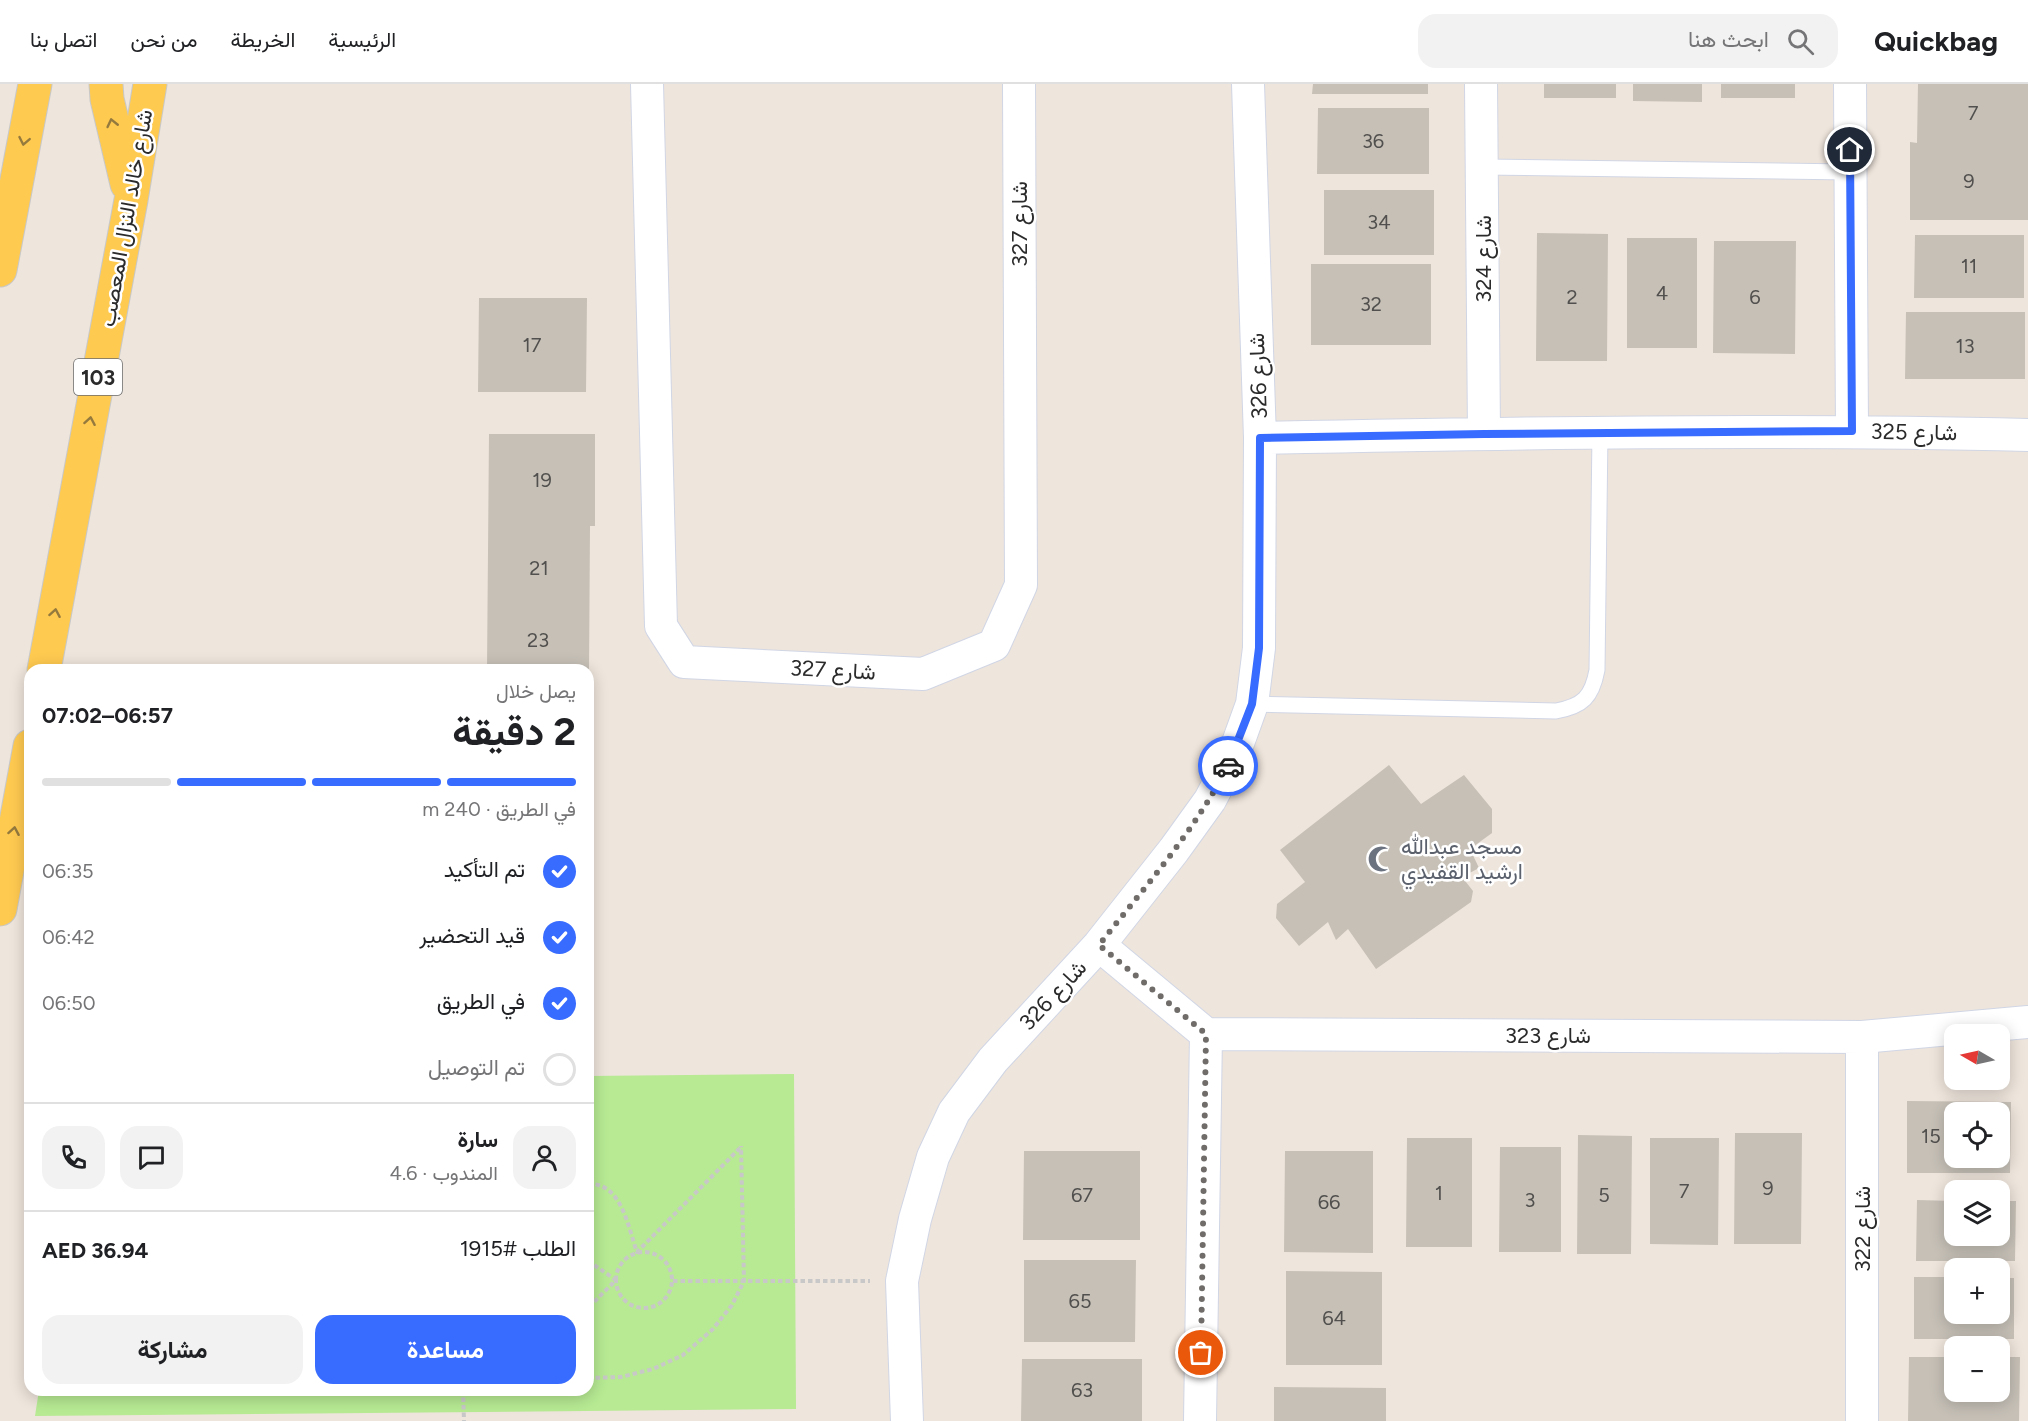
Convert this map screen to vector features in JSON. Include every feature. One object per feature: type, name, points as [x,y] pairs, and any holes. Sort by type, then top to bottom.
[{"type":"main road","points":[[0,270],[35,84]]},
{"type":"main road","points":[[106,84],[107,99],[131,200]]},
{"type":"main road","name":"شارع خالد النزال المعصب","points":[[45,664],[131,200],[150,84]]},
{"type":"main road","points":[[131,200],[171,84]]},
{"type":"main road","points":[[0,909],[24,779]]},
{"type":"street","name":"شارع 327","points":[[647,84],[661,626],[684,662],[923,674],[994,645],[1020,585],[1019,84]]},
{"type":"street","name":"شارع 326","points":[[907,1421],[902,1281],[915,1219],[933,1157],[954,1112],[993,1060],[1099,945],[1174,850],[1210,800],[1234,754],[1252,704],[1259,648],[1260,438],[1248,84]]},
{"type":"street","name":"شارع 324","points":[[1481,84],[1484,434]]},
{"type":"street","points":[[1850,84],[1852,431]]},
{"type":"street","name":"شارع 325","points":[[1260,438],[1852,431],[2028,435]]},
{"type":"street","points":[[1099,945],[1206,1034],[1200,1421]]},
{"type":"street","name":"شارع 323","points":[[1206,1034],[1862,1037],[2028,1022]]},
{"type":"street","name":"شارع 322","points":[[1862,1037],[1862,1421]]},
{"type":"lane","points":[[1482,167],[1850,172]]},
{"type":"lane","points":[[1252,704],[1556,711],[1572,708],[1585,700],[1594,686],[1597,670],[1600,433]]},
{"type":"path","points":[[594,1302],[616,1280],[622,1263],[637,1252],[741,1146],[744,1281],[732,1305],[713,1329],[683,1355],[653,1369],[621,1377],[594,1378]]},
{"type":"path","points":[[594,1186],[607,1189],[617,1198],[637,1252]]},
{"type":"path","points":[[594,1266],[616,1280],[620,1296],[634,1308],[652,1308],[667,1298],[673,1281],[669,1264],[654,1253],[637,1252]]},
{"type":"path","points":[[673,1281],[902,1281]]},
{"type":"path","points":[[463,1396],[464,1421]]},
{"type":"green space","points":[[794,1074],[796,1409],[35,1416],[38,1396],[594,1396],[594,1076]]},
{"type":"building","points":[[1313,84],[1428,84],[1428,94],[1312,94]]},
{"type":"building","points":[[1544,84],[1616,84],[1616,98],[1544,98]]},
{"type":"building","points":[[1633,84],[1702,84],[1702,102],[1633,101]]},
{"type":"building","points":[[1721,84],[1795,84],[1795,98],[1721,98]]},
{"type":"building","points":[[1918,84],[2028,84],[2028,220],[1910,220],[1910,142],[1917,143]]},
{"type":"building","points":[[1318,108],[1429,108],[1429,174],[1317,174]]},
{"type":"building","points":[[1324,190],[1434,190],[1434,255],[1324,255]]},
{"type":"building","points":[[1537,233],[1608,234],[1607,361],[1536,361]]},
{"type":"building","points":[[1915,235],[2024,235],[2024,298],[1914,298]]},
{"type":"building","points":[[1627,238],[1697,238],[1697,348],[1627,348]]},
{"type":"building","points":[[1714,241],[1796,241],[1795,354],[1713,353]]},
{"type":"building","points":[[1311,264],[1431,264],[1431,345],[1311,345]]},
{"type":"building","points":[[479,298],[587,298],[586,392],[478,392]]},
{"type":"building","points":[[1906,312],[2025,312],[2025,379],[1905,379]]},
{"type":"building","points":[[489,434],[595,434],[595,526],[590,526],[589,664],[487,664]]},
{"type":"building","name":"مسجد عبدالله ارشيد القفيدي","points":[[1389,765],[1421,804],[1464,775],[1492,809],[1492,833],[1470,849],[1479,868],[1462,877],[1473,891],[1471,902],[1376,969],[1348,929],[1336,940],[1328,922],[1299,946],[1276,918],[1277,904],[1305,882],[1280,850]]},
{"type":"building","points":[[1907,1101],[2011,1102],[2010,1173],[1907,1173]]},
{"type":"building","points":[[1735,1133],[1802,1133],[1801,1244],[1734,1244]]},
{"type":"building","points":[[1578,1135],[1632,1136],[1631,1254],[1577,1254]]},
{"type":"building","points":[[1407,1138],[1472,1138],[1472,1247],[1406,1247]]},
{"type":"building","points":[[1650,1138],[1719,1138],[1718,1245],[1650,1244]]},
{"type":"building","points":[[1500,1147],[1561,1147],[1561,1252],[1499,1252]]},
{"type":"building","points":[[1024,1151],[1140,1151],[1140,1240],[1023,1240]]},
{"type":"building","points":[[1285,1151],[1373,1151],[1373,1253],[1284,1252]]},
{"type":"building","points":[[1917,1200],[1944,1201],[1944,1246],[2010,1246],[2010,1201],[2016,1201],[2015,1261],[2010,1261],[2010,1258],[1944,1258],[1944,1261],[1916,1261]]},
{"type":"building","points":[[1024,1260],[1136,1260],[1135,1342],[1024,1342]]},
{"type":"building","points":[[1286,1271],[1382,1272],[1382,1365],[1286,1365]]},
{"type":"building","points":[[1914,1277],[1944,1277],[1944,1324],[2010,1324],[2010,1278],[2014,1278],[2014,1339],[2010,1339],[2010,1336],[1944,1336],[1944,1339],[1914,1339]]},
{"type":"building","points":[[1909,1357],[1944,1357],[1944,1402],[2010,1402],[2010,1357],[2020,1357],[2019,1421],[1908,1421]]},
{"type":"building","points":[[1022,1359],[1142,1359],[1142,1421],[1021,1421]]},
{"type":"building","points":[[1274,1387],[1386,1388],[1386,1421],[1274,1421]]},
{"type":"way so far","points":[[1201,1353],[1206,1034],[1099,945],[1174,850],[1210,800],[1228,766]]},
{"type":"place","name":"مسجد عبدالله ارشيد القفيدي","points":[[1381,859]]},
{"type":"route","points":[[1228,766],[1252,704],[1259,648],[1260,438],[1852,431],[1850,150]]}]
